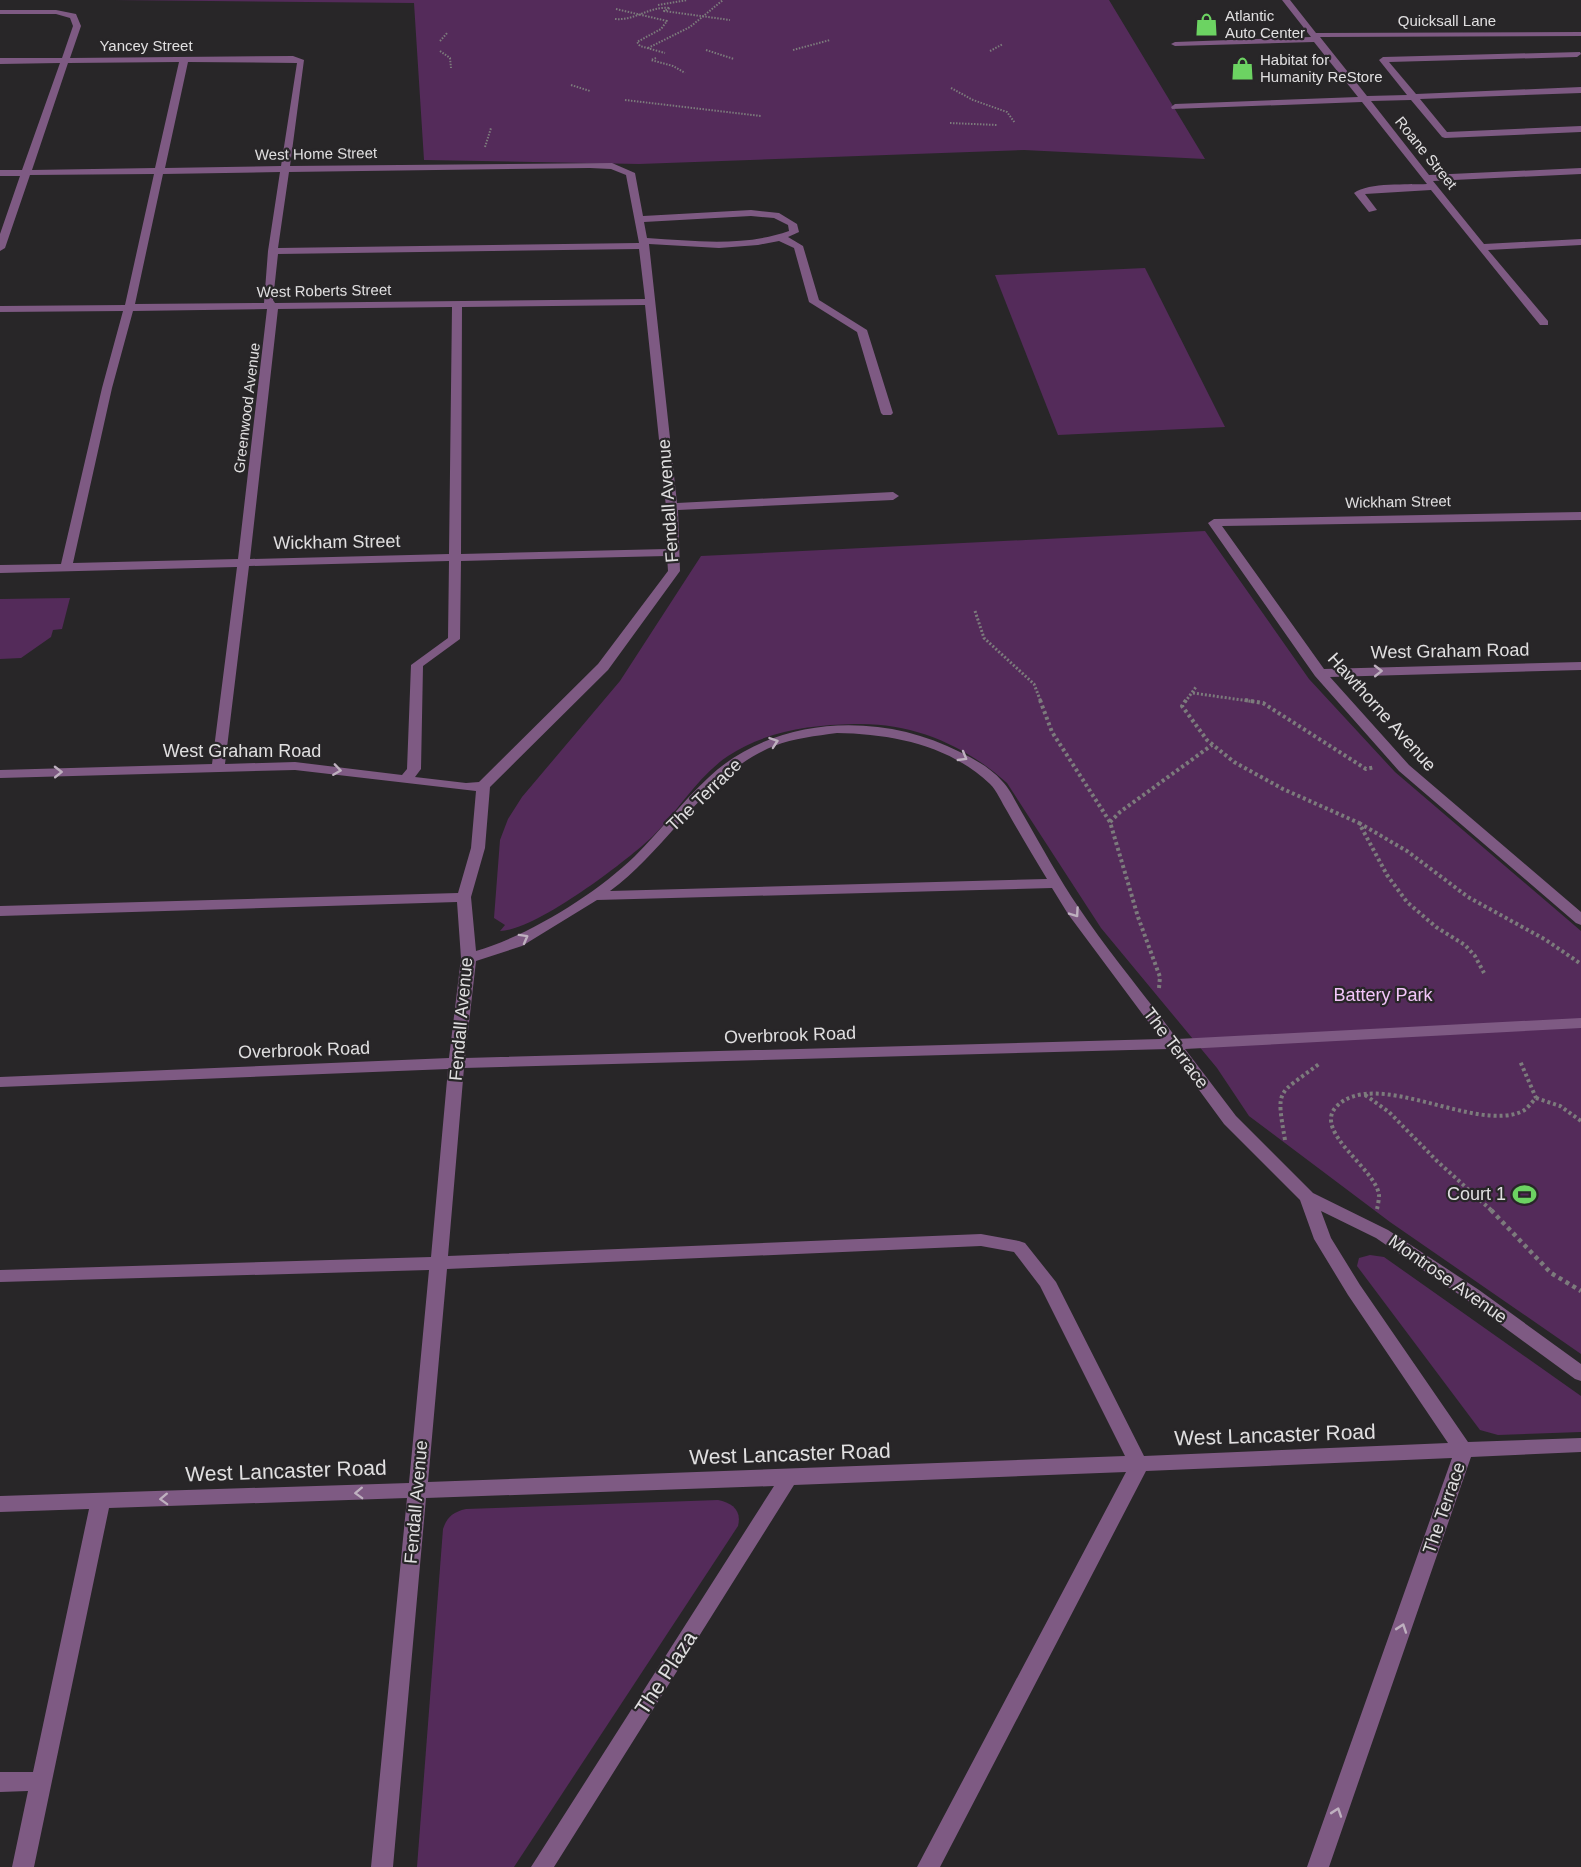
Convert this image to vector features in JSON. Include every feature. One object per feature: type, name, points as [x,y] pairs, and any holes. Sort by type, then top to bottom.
[{"type":"street","name":"Roane Street","points":[[1286,0],[1433,187],[1544,323]]},
{"type":"street","points":[[0,12],[56,12],[73,16],[77,26],[0,248]]},
{"type":"street","points":[[1576,34],[1563,27],[1581,27]]},
{"type":"street","name":"Quicksall Lane","points":[[1175,44],[1315,37],[1576,34]]},
{"type":"street","points":[[1577,54],[1383,60],[1445,135],[1581,129]]},
{"type":"street","points":[[66,567],[107,388],[129,308],[184,59]]},
{"type":"street","name":"Yancey Street","points":[[0,61],[293,59]]},
{"type":"street","name":"Greenwood Avenue","points":[[218,768],[274,312],[268,300],[273,251],[287,169],[301,62],[293,59]]},
{"type":"street","points":[[1175,107],[1581,90]]},
{"type":"street","name":"West Home Street","points":[[0,173],[590,165],[612,166],[630,173]]},
{"type":"street","points":[[1427,178],[1581,171]]},
{"type":"street","name":"Fendall Avenue","points":[[382,1867],[457,1063],[469,958],[464,897],[478,848],[483,786],[603,667],[674,571],[672,507],[643,243],[630,173]]},
{"type":"street","points":[[1372,210],[1359,193],[1369,190],[1433,187]]},
{"type":"street","points":[[273,251],[643,243],[706,244],[773,241],[794,232],[792,224],[776,215],[751,213],[639,219]]},
{"type":"street","points":[[781,238],[798,246],[814,302],[862,330],[887,413]]},
{"type":"street","points":[[1482,247],[1581,242]]},
{"type":"street","name":"West Roberts Street","points":[[0,309],[649,302]]},
{"type":"street","points":[[406,779],[414,770],[417,665],[454,639],[457,303]]},
{"type":"street","points":[[672,507],[893,496]]},
{"type":"street","name":"Wickham Street","points":[[1214,523],[1581,516]]},
{"type":"street","name":"Hawthorne Avenue","points":[[1214,523],[1320,673],[1404,768],[1581,920]]},
{"type":"street","name":"Wickham Street","points":[[0,569],[675,552]]},
{"type":"street","name":"West Graham Road","points":[[1320,673],[1581,666]]},
{"type":"street","name":"The Terrace","points":[[469,958],[510,946],[595,896],[637,862],[715,779],[738,760],[756,749],[793,736],[848,729],[882,730],[909,736],[955,753],[980,767],[997,783],[1073,911],[1230,1120],[1306,1197],[1329,1250],[1464,1451],[1318,1867]]},
{"type":"street","name":"West Graham Road","points":[[0,774],[295,766],[466,787],[483,786]]},
{"type":"street","points":[[595,896],[1056,883]]},
{"type":"street","points":[[0,911],[464,897]]},
{"type":"street","name":"Overbrook Road","points":[[0,1082],[457,1063],[1173,1044],[1581,1023]]},
{"type":"street","name":"Montrose Avenue","points":[[1306,1197],[1382,1234],[1473,1295],[1581,1374]]},
{"type":"street","points":[[0,1276],[438,1263],[981,1240],[1018,1247],[1047,1281],[1139,1464],[928,1867]]},
{"type":"street","name":"West Lancaster Road","points":[[0,1504],[789,1479],[1581,1445]]},
{"type":"street","name":"The Plaza","points":[[542,1867],[789,1479]]},
{"type":"street","points":[[23,1867],[101,1500]]},
{"type":"street","points":[[0,1782],[41,1781]]},
{"type":"path","points":[[615,20],[622,21],[657,5],[687,0]]},
{"type":"path","points":[[647,49],[705,17],[723,0]]},
{"type":"path","points":[[657,5],[670,8],[664,11],[730,20]]},
{"type":"path","points":[[616,9],[667,21],[661,29],[637,42],[647,49],[664,53]]},
{"type":"path","points":[[440,41],[448,32]]},
{"type":"path","points":[[793,50],[830,40]]},
{"type":"path","points":[[990,51],[1003,44]]},
{"type":"path","points":[[706,50],[734,59]]},
{"type":"path","points":[[440,51],[450,58],[451,68]]},
{"type":"path","points":[[656,58],[651,60],[673,66],[685,73]]},
{"type":"path","points":[[571,85],[590,91]]},
{"type":"path","points":[[951,88],[973,100],[1006,112],[1015,123]]},
{"type":"path","points":[[625,100],[761,116]]},
{"type":"path","points":[[950,123],[997,125]]},
{"type":"path","points":[[485,147],[491,128]]},
{"type":"path","points":[[975,611],[984,638],[1034,684],[1052,732],[1110,822],[1138,917],[1160,977],[1161,986],[1153,993]]},
{"type":"path","points":[[1196,687],[1182,706],[1212,745],[1234,762],[1283,789],[1359,823],[1407,851],[1468,897],[1546,940],[1581,964]]},
{"type":"path","points":[[1192,693],[1263,703],[1366,769],[1383,765]]},
{"type":"path","points":[[1110,822],[1120,812],[1212,745]]},
{"type":"path","points":[[1359,823],[1382,866],[1407,902],[1436,927],[1465,945],[1475,956],[1484,973]]},
{"type":"path","points":[[1520,1061],[1536,1098]]},
{"type":"path","points":[[1285,1145],[1280,1097],[1287,1087],[1318,1064]]},
{"type":"path","points":[[1378,1208],[1378,1193],[1373,1180],[1337,1139],[1330,1121],[1336,1107],[1351,1098],[1365,1095],[1404,1097],[1496,1114],[1524,1110],[1536,1098]]},
{"type":"path","points":[[1365,1095],[1389,1112],[1437,1161],[1500,1218],[1551,1274],[1581,1291]]},
{"type":"path","points":[[1536,1098],[1554,1101],[1581,1121]]},
{"type":"green space","points":[[114,0],[1109,0],[1205,159],[1024,150],[639,164],[424,160],[414,3]]},
{"type":"green space","points":[[1145,268],[1225,427],[1058,435],[995,275]]},
{"type":"green space","name":"Battery Park","points":[[1205,531],[1309,679],[1395,772],[1581,931],[1581,1354],[1390,1222],[1249,1116],[1217,1068],[1101,928],[1007,783],[974,757],[936,738],[896,727],[854,724],[789,731],[743,747],[707,773],[653,836],[580,893],[557,908],[516,928],[500,931],[505,925],[494,918],[500,840],[508,819],[522,797],[620,681],[701,556]]},
{"type":"green space","points":[[70,598],[62,629],[53,630],[51,637],[21,658],[0,659],[0,599]]},
{"type":"green space","points":[[1370,1255],[1384,1257],[1581,1396],[1581,1432],[1498,1435],[1480,1430],[1357,1266],[1359,1258]]},
{"type":"green space","points":[[718,1500],[735,1508],[739,1516],[738,1526],[514,1867],[417,1867],[443,1529],[446,1521],[454,1513],[466,1509]]},
{"type":"place","name":"Atlantic Auto Center","points":[[1207,25]]},
{"type":"place","name":"Habitat for Humanity ReStore","points":[[1242,69]]},
{"type":"place","name":"Court 1","points":[[1524,1194]]}]
